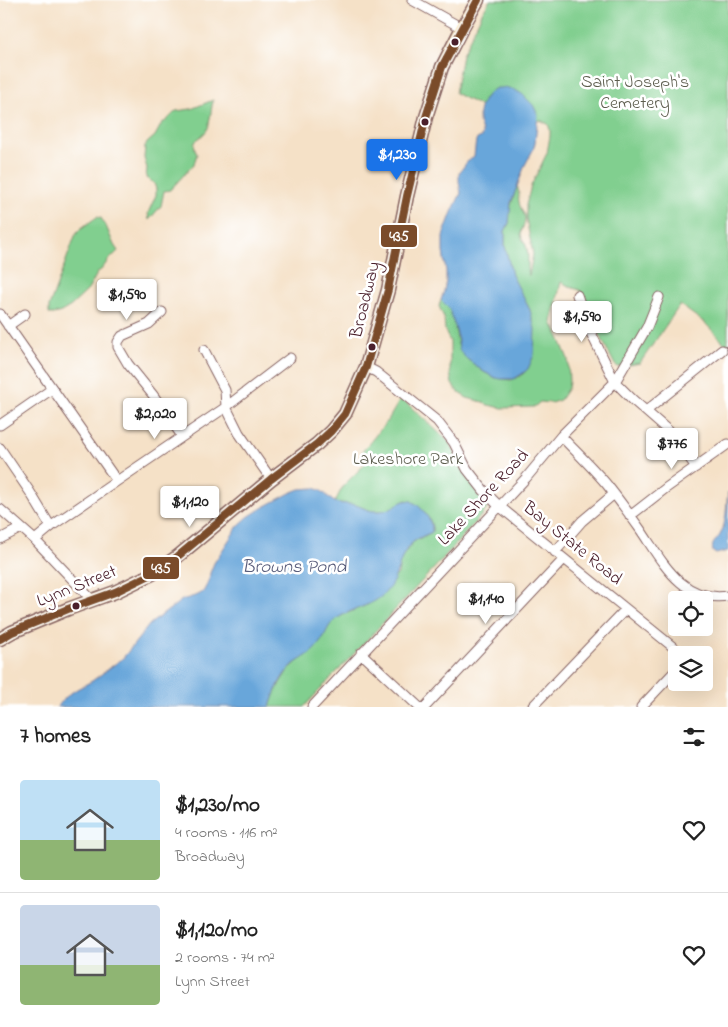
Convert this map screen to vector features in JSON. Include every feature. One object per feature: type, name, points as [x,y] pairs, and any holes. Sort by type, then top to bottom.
[{"type":"main road","name":"Broadway","points":[[359,382],[366,368],[388,290],[407,196],[426,117],[442,67],[478,0]]},
{"type":"main road","name":"Lynn Street","points":[[0,639],[12,632],[115,592],[152,574],[177,557],[331,431],[345,414],[359,382]]},
{"type":"street","points":[[412,0],[462,28]]},
{"type":"street","points":[[577,295],[588,327],[614,382],[672,434],[696,467]]},
{"type":"street","name":"Lake Shore Road","points":[[312,707],[526,478],[561,436],[614,382],[647,327],[660,297]]},
{"type":"street","points":[[162,312],[149,324],[122,336],[118,342],[118,347],[128,364],[182,436]]},
{"type":"street","points":[[0,314],[117,480]]},
{"type":"street","points":[[8,326],[26,314]]},
{"type":"street","points":[[204,350],[225,390],[226,407],[239,433],[271,479]]},
{"type":"street","points":[[646,411],[722,350]]},
{"type":"street","points":[[35,540],[117,480],[226,407],[290,358]]},
{"type":"street","name":"Bay State Road","points":[[366,368],[376,372],[437,421],[454,444],[467,469],[499,506],[672,646]]},
{"type":"street","points":[[0,425],[52,389]]},
{"type":"street","points":[[561,436],[609,487],[665,568],[675,578],[686,587],[697,592],[709,596],[728,596]]},
{"type":"street","points":[[630,516],[728,444]]},
{"type":"street","points":[[0,448],[51,527]]},
{"type":"street","points":[[555,552],[586,516],[614,494]]},
{"type":"street","points":[[0,509],[35,540],[92,600]]},
{"type":"street","points":[[0,539],[21,528]]},
{"type":"street","points":[[425,707],[564,559]]},
{"type":"street","points":[[532,707],[626,609]]},
{"type":"street","points":[[362,653],[419,707]]},
{"type":"street","points":[[641,707],[668,678]]},
{"type":"green space","name":"Saint Joseph's Cemetery","points":[[490,0],[728,0],[728,347],[705,323],[680,305],[640,363],[618,367],[615,365],[587,310],[580,290],[561,282],[552,322],[568,359],[569,382],[568,388],[560,400],[551,403],[540,402],[534,407],[502,408],[467,398],[458,392],[452,384],[450,342],[445,331],[444,318],[439,306],[441,300],[449,307],[459,349],[467,359],[484,372],[496,378],[511,380],[525,372],[530,310],[512,276],[505,246],[505,231],[509,223],[510,208],[517,186],[525,218],[521,235],[527,249],[529,276],[533,254],[526,218],[526,205],[531,186],[547,153],[550,136],[548,124],[542,121],[499,116],[455,93],[462,55]]},
{"type":"green space","points":[[213,100],[208,128],[194,145],[197,154],[194,164],[170,190],[164,191],[161,206],[149,220],[148,213],[156,195],[156,189],[154,183],[146,178],[147,168],[144,158],[147,143],[155,136],[162,123],[176,111],[191,109]]},
{"type":"green space","points":[[97,217],[101,218],[106,226],[118,251],[98,272],[88,290],[71,306],[61,312],[49,314],[49,307],[75,236],[80,229]]},
{"type":"green space","name":"Lakeshore Park","points":[[401,398],[449,442],[487,509],[304,707],[270,707],[274,695],[288,670],[323,639],[331,623],[337,618],[369,604],[398,574],[400,562],[413,542],[432,532],[430,520],[411,501],[406,500],[385,511],[372,511],[355,505],[335,502],[343,486],[365,464],[362,452],[388,420]]},
{"type":"water","points":[[505,87],[522,94],[533,105],[538,115],[535,143],[511,203],[509,223],[505,231],[505,246],[512,275],[530,310],[535,329],[534,355],[528,369],[514,379],[496,378],[484,372],[461,353],[449,308],[441,300],[446,281],[443,236],[461,193],[459,173],[474,156],[476,140],[482,136],[479,111],[483,102],[493,90]]},
{"type":"water","name":"Browns Pond","points":[[314,488],[323,492],[335,502],[356,505],[372,511],[389,509],[405,501],[411,501],[426,514],[431,523],[432,532],[416,540],[407,549],[390,587],[385,593],[370,604],[336,619],[329,626],[316,648],[289,668],[279,684],[270,707],[57,707],[68,695],[92,681],[123,658],[150,624],[182,600],[203,592],[209,581],[214,563],[238,526],[248,517],[290,493],[300,489]]},
{"type":"water","points":[[728,492],[728,551],[716,554],[713,552],[713,546],[724,525]]},
{"type":"transit line","name":"435","points":[[0,639],[12,632],[68,609],[115,592],[152,574],[177,557],[271,479],[317,444],[345,414],[366,367],[388,290],[407,196],[426,117],[442,67],[478,0]]}]
